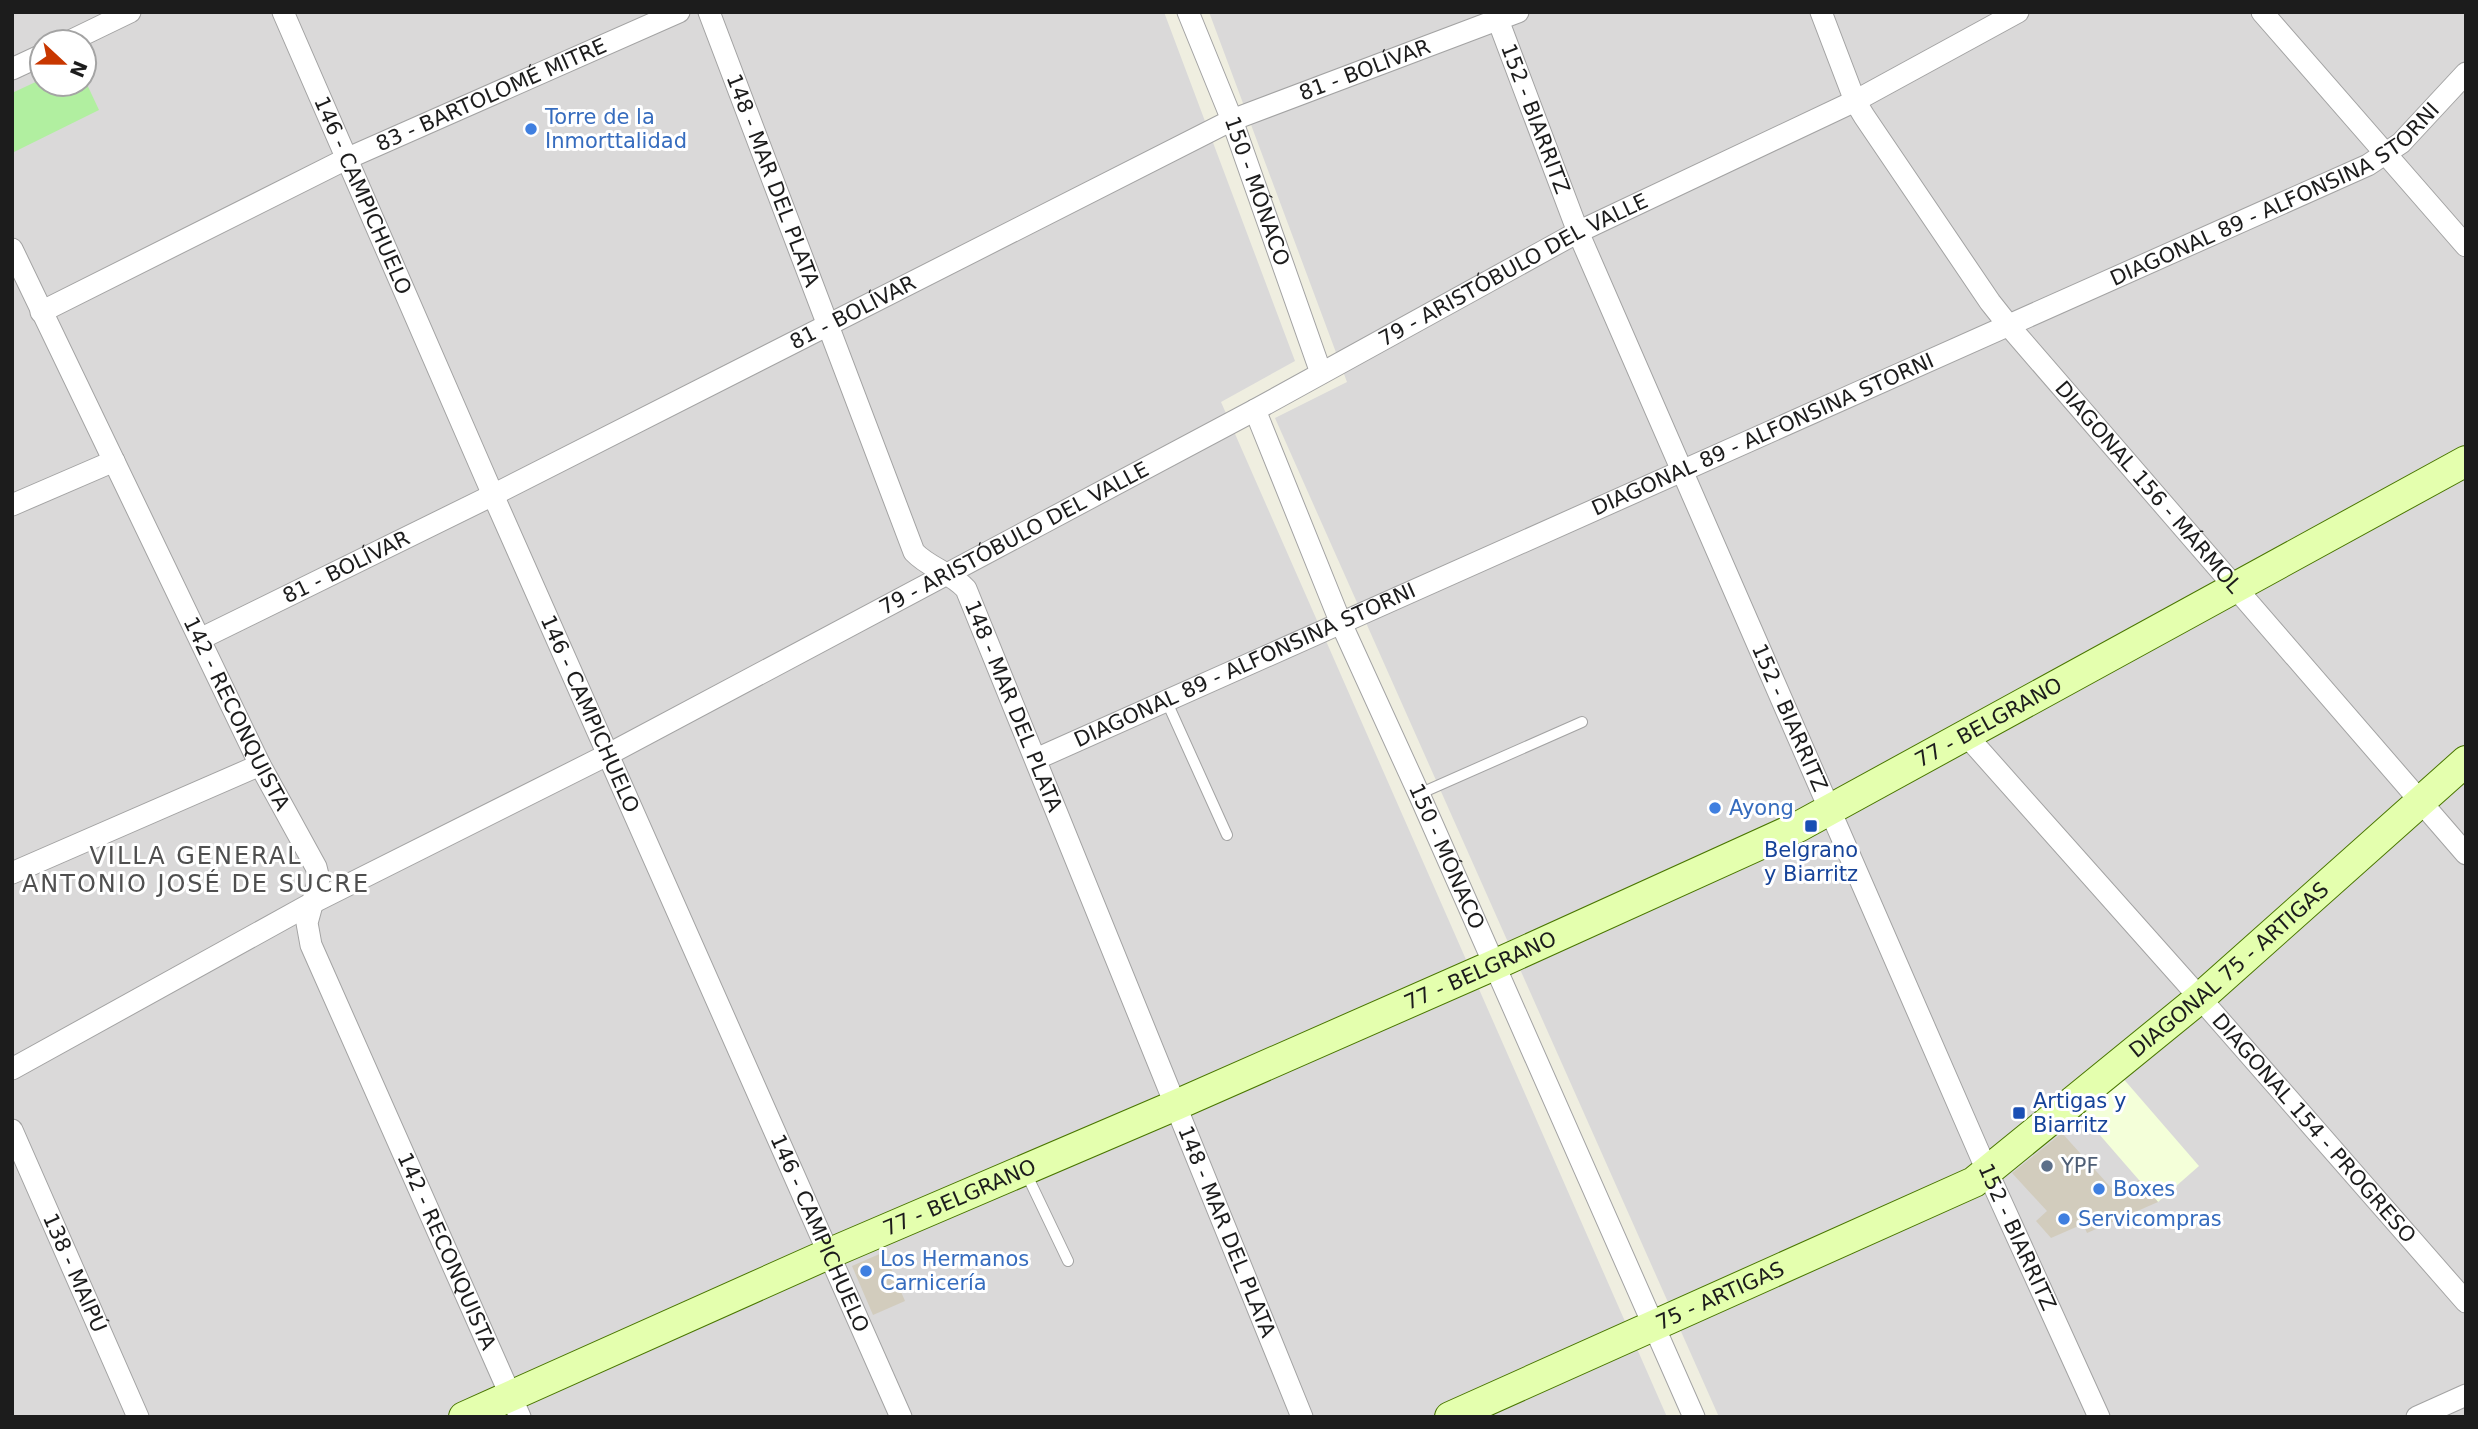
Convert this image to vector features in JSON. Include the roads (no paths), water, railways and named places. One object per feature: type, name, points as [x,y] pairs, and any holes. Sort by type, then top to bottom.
[{"type":"street","points":[[97,28],[130,12]]},
{"type":"street","name":"146 - CAMPICHUELO","points":[[283,12],[493,495],[901,1417]]},
{"type":"street","name":"83 - BARTOLOMÉ MITRE","points":[[41,312],[346,159],[679,12]]},
{"type":"street","name":"148 - MAR DEL PLATA","points":[[709,12],[914,552],[922,560],[960,582],[966,589],[1302,1417]]},
{"type":"street","name":"150 - MÓNACO","points":[[1188,12],[1231,120],[1321,373]]},
{"type":"street","name":"DIAGONAL 156 - MÁRMOL","points":[[1821,12],[1855,101],[2009,327],[2466,853]]},
{"type":"street","name":"79 - ARISTÓBULO DEL VALLE","points":[[12,1069],[314,902],[609,754],[1255,410],[1578,232],[1855,101],[2018,12]]},
{"type":"street","points":[[2262,12],[2466,246]]},
{"type":"street","name":"81 - BOLÍVAR","points":[[200,639],[493,495],[1231,120],[1504,15]]},
{"type":"street","name":"152 - BIARRITZ","points":[[1504,15],[1578,232],[1988,1173],[2099,1417]]},
{"type":"street","points":[[12,69],[28,62]]},
{"type":"street","name":"DIAGONAL 89 - ALFONSINA STORNI","points":[[1035,760],[1340,621],[2009,327],[2368,165],[2401,143],[2466,73]]},
{"type":"street","name":"142 - RECONQUISTA","points":[[12,249],[260,765],[316,867],[319,879],[307,923],[311,945],[516,1406]]},
{"type":"street","name":"150 - MÓNACO","points":[[1255,410],[1340,621],[1694,1417]]},
{"type":"street","points":[[12,505],[114,461]]},
{"type":"street","name":"77 - BELGRANO","points":[[464,1417],[516,1406],[828,1254],[1177,1105],[1832,811],[2466,461]]},
{"type":"street","name":"DIAGONAL 154 - PROGRESO","points":[[1966,736],[2466,1302]]},
{"type":"street","name":"DIAGONAL 75 - ARTIGAS","points":[[1988,1173],[2200,998],[2466,761]]},
{"type":"street","points":[[12,873],[260,765]]},
{"type":"street","name":"138 - MAIPÚ","points":[[12,1130],[138,1417]]},
{"type":"street","name":"75 - ARTIGAS","points":[[1450,1417],[1974,1182],[1988,1173]]},
{"type":"street","points":[[2417,1417],[2466,1395]]},
{"type":"lane","points":[[1166,700],[1227,835]]},
{"type":"lane","points":[[1419,794],[1582,722]]},
{"type":"lane","points":[[1024,1169],[1068,1261]]},
{"type":"place","name":"Torre de la Inmorttalidad","points":[[531,129]]},
{"type":"place","name":"Ayong","points":[[1715,808]]},
{"type":"place","name":"Belgrano y Biarritz","points":[[1811,826]]},
{"type":"place","name":"Artigas y Biarritz","points":[[2019,1113]]},
{"type":"place","name":"YPF","points":[[2047,1166]]},
{"type":"place","name":"Boxes","points":[[2099,1189]]},
{"type":"place","name":"Servicompras","points":[[2064,1219]]},
{"type":"place","name":"Los Hermanos Carnicería","points":[[866,1271]]},
{"type":"district","name":"VILLA GENERAL ANTONIO JOSÉ DE SUCRE","points":[[196,870]]}]
